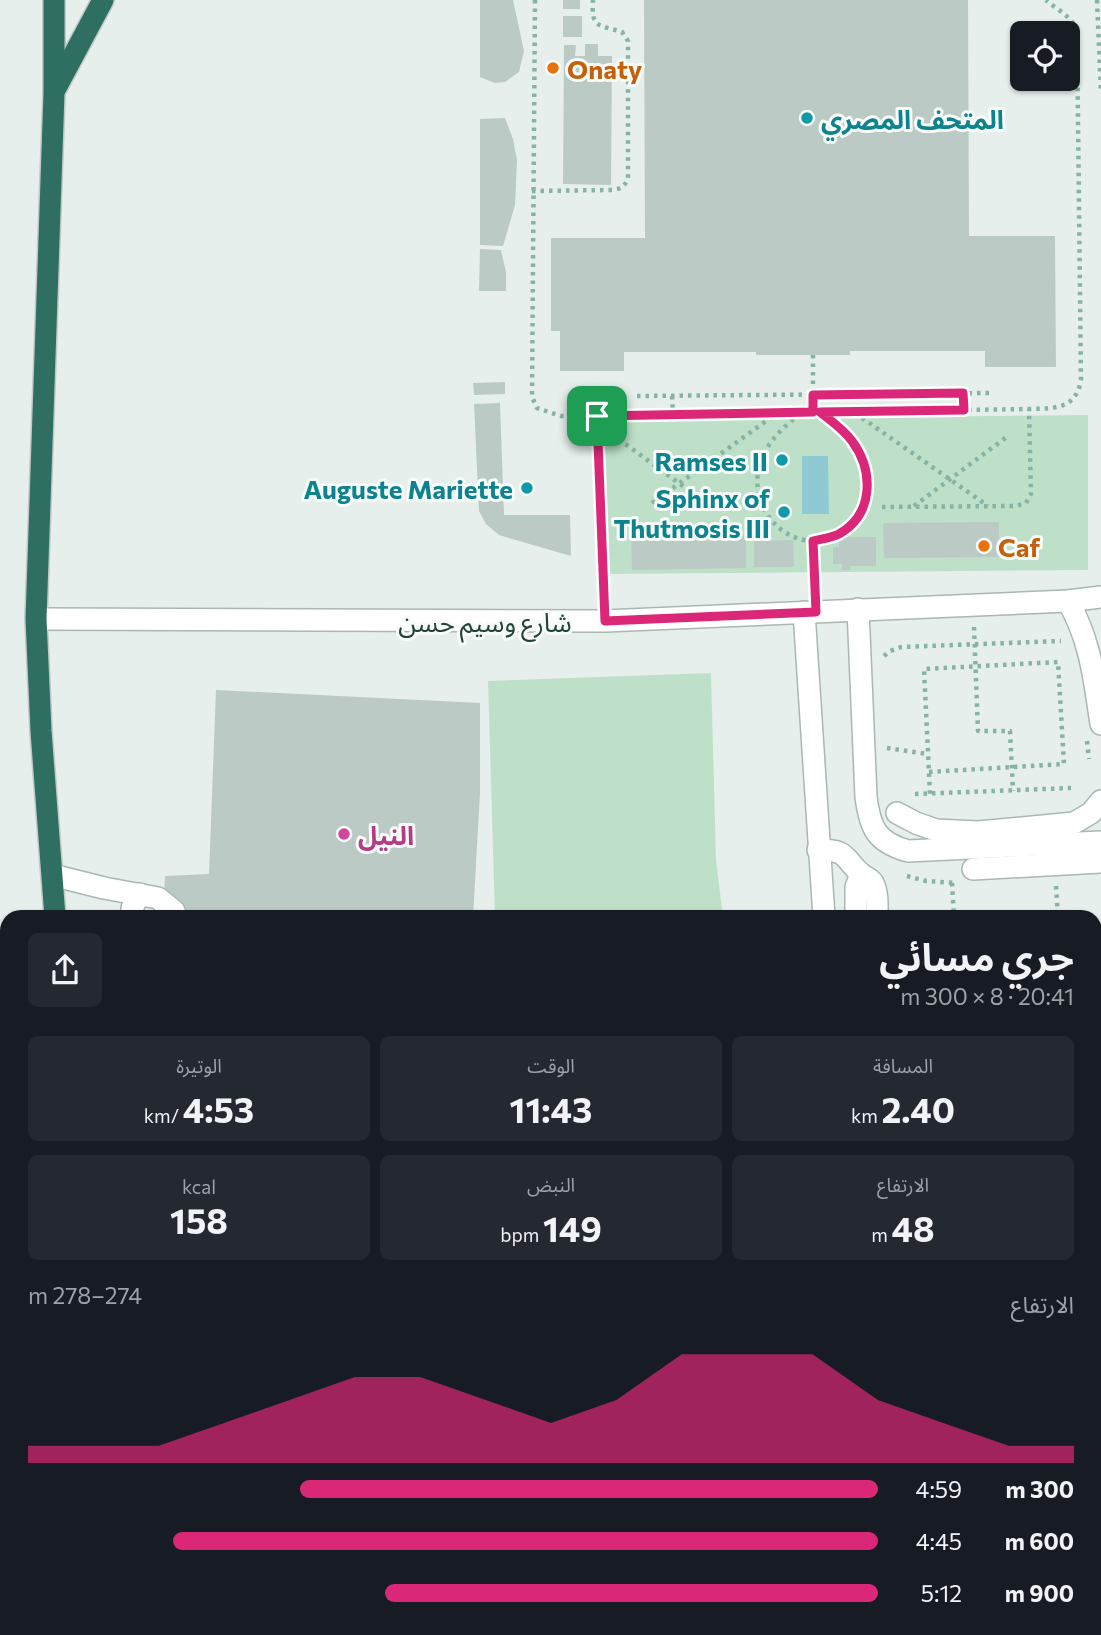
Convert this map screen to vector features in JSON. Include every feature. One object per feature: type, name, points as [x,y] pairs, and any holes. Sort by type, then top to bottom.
[{"type":"highway","points":[[54,0],[54,93],[36,619],[41,731],[54,910]]},
{"type":"highway","points":[[54,93],[103,0]]},
{"type":"street","name":"شارع وسيم حسن","points":[[36,619],[605,621],[1068,601],[1101,597]]},
{"type":"street","points":[[1068,601],[1088,646],[1093,729]]},
{"type":"street","points":[[858,609],[866,797],[869,820],[880,836],[891,846],[908,851],[1100,852]]},
{"type":"street","points":[[810,612],[818,850],[823,910]]},
{"type":"street","points":[[897,813],[936,830],[978,832],[1074,823],[1091,814],[1101,801]]},
{"type":"street","points":[[818,850],[831,850],[849,859],[873,884],[876,910]]},
{"type":"street","points":[[973,869],[1100,852]]},
{"type":"street","points":[[856,910],[856,887],[861,874]]},
{"type":"street","points":[[52,875],[158,898],[173,910]]},
{"type":"street","points":[[132,910],[140,894]]},
{"type":"path","points":[[535,0],[532,397],[537,408],[548,414],[561,416],[1029,409],[1064,405],[1079,392],[1081,380],[1077,33],[1076,25],[1046,0]]},
{"type":"path","points":[[532,191],[612,190],[619,189],[628,179],[628,41],[622,32],[594,22],[593,0]]},
{"type":"path","points":[[1097,0],[1101,92]]},
{"type":"path","points":[[802,412],[783,427],[768,447],[759,467],[757,489],[762,511],[776,526],[792,535],[813,541],[837,535],[855,522],[866,502],[868,480],[863,458],[851,439],[816,412],[813,395],[813,355]]},
{"type":"path","points":[[963,393],[964,410]]},
{"type":"path","points":[[637,396],[991,393]]},
{"type":"path","points":[[672,396],[673,415]]},
{"type":"path","points":[[882,507],[1021,506],[1029,499],[1029,409]]},
{"type":"path","points":[[853,412],[989,506]]},
{"type":"path","points":[[652,503],[777,413]]},
{"type":"path","points":[[597,416],[605,621]]},
{"type":"path","points":[[598,424],[702,500]]},
{"type":"path","points":[[914,507],[1008,436]]},
{"type":"path","points":[[810,612],[813,541]]},
{"type":"path","points":[[973,605],[978,732],[1010,731],[1013,791]]},
{"type":"path","points":[[881,662],[884,656],[895,648],[975,643],[1068,642]]},
{"type":"path","points":[[929,772],[1064,764],[1058,662],[923,669],[930,794]]},
{"type":"path","points":[[1089,759],[1093,729]]},
{"type":"path","points":[[884,736],[885,759]]},
{"type":"path","points":[[884,748],[928,754]]},
{"type":"path","points":[[908,794],[1071,788]]},
{"type":"path","points":[[1055,878],[1057,910]]},
{"type":"path","points":[[952,883],[954,910]]},
{"type":"green space","points":[[1088,415],[1088,570],[605,574],[604,420]]},
{"type":"green space","points":[[711,673],[716,860],[722,910],[495,910],[488,681]]},
{"type":"water","points":[[802,456],[828,456],[829,514],[802,514]]},
{"type":"building","points":[[480,0],[513,0],[524,51],[519,72],[505,82],[495,83],[480,77]]},
{"type":"building","points":[[563,0],[580,0],[580,9],[563,9]]},
{"type":"building","name":"المتحف المصري","points":[[644,0],[968,0],[969,236],[1055,236],[1056,367],[985,367],[985,351],[850,351],[850,355],[624,352],[624,371],[560,371],[560,331],[551,331],[551,238],[645,238]]},
{"type":"building","points":[[563,16],[582,16],[582,37],[563,37]]},
{"type":"building","points":[[585,44],[598,44],[598,56],[612,56],[611,185],[563,184],[564,45],[576,45],[575,56],[585,56]]},
{"type":"building","points":[[505,118],[517,160],[515,205],[503,246],[480,245],[480,119]]},
{"type":"building","points":[[480,249],[501,250],[506,272],[506,291],[479,291]]},
{"type":"building","points":[[505,382],[505,394],[474,395],[473,383]]},
{"type":"building","points":[[500,403],[504,515],[570,515],[571,556],[499,535],[486,524],[479,511],[474,404]]},
{"type":"building","points":[[999,522],[999,557],[884,558],[883,523]]},
{"type":"building","points":[[746,534],[746,568],[632,570],[631,535]]},
{"type":"building","points":[[839,537],[876,537],[876,566],[850,566],[850,570],[842,570],[842,564],[833,564],[833,547],[839,547]]},
{"type":"building","points":[[793,540],[794,567],[754,567],[754,541]]},
{"type":"building","name":"النيل","points":[[216,690],[480,703],[480,793],[473,910],[163,910],[165,876],[209,874]]},
{"type":"place","name":"Onaty","points":[[553,68]]},
{"type":"place","name":"المتحف المصري","points":[[807,118]]},
{"type":"place","name":"Ramses II","points":[[782,460]]},
{"type":"place","name":"Auguste Mariette","points":[[527,488]]},
{"type":"place","name":"Sphinx of Thutmosis III","points":[[784,512]]},
{"type":"place","name":"Caf","points":[[984,546]]},
{"type":"place","name":"النيل","points":[[344,834]]},
{"type":"route","points":[[963,393],[964,410],[820,412],[851,439],[863,458],[868,480],[866,502],[855,522],[837,535],[813,541],[816,612],[605,621],[597,416],[813,412],[813,395],[963,393]]}]
